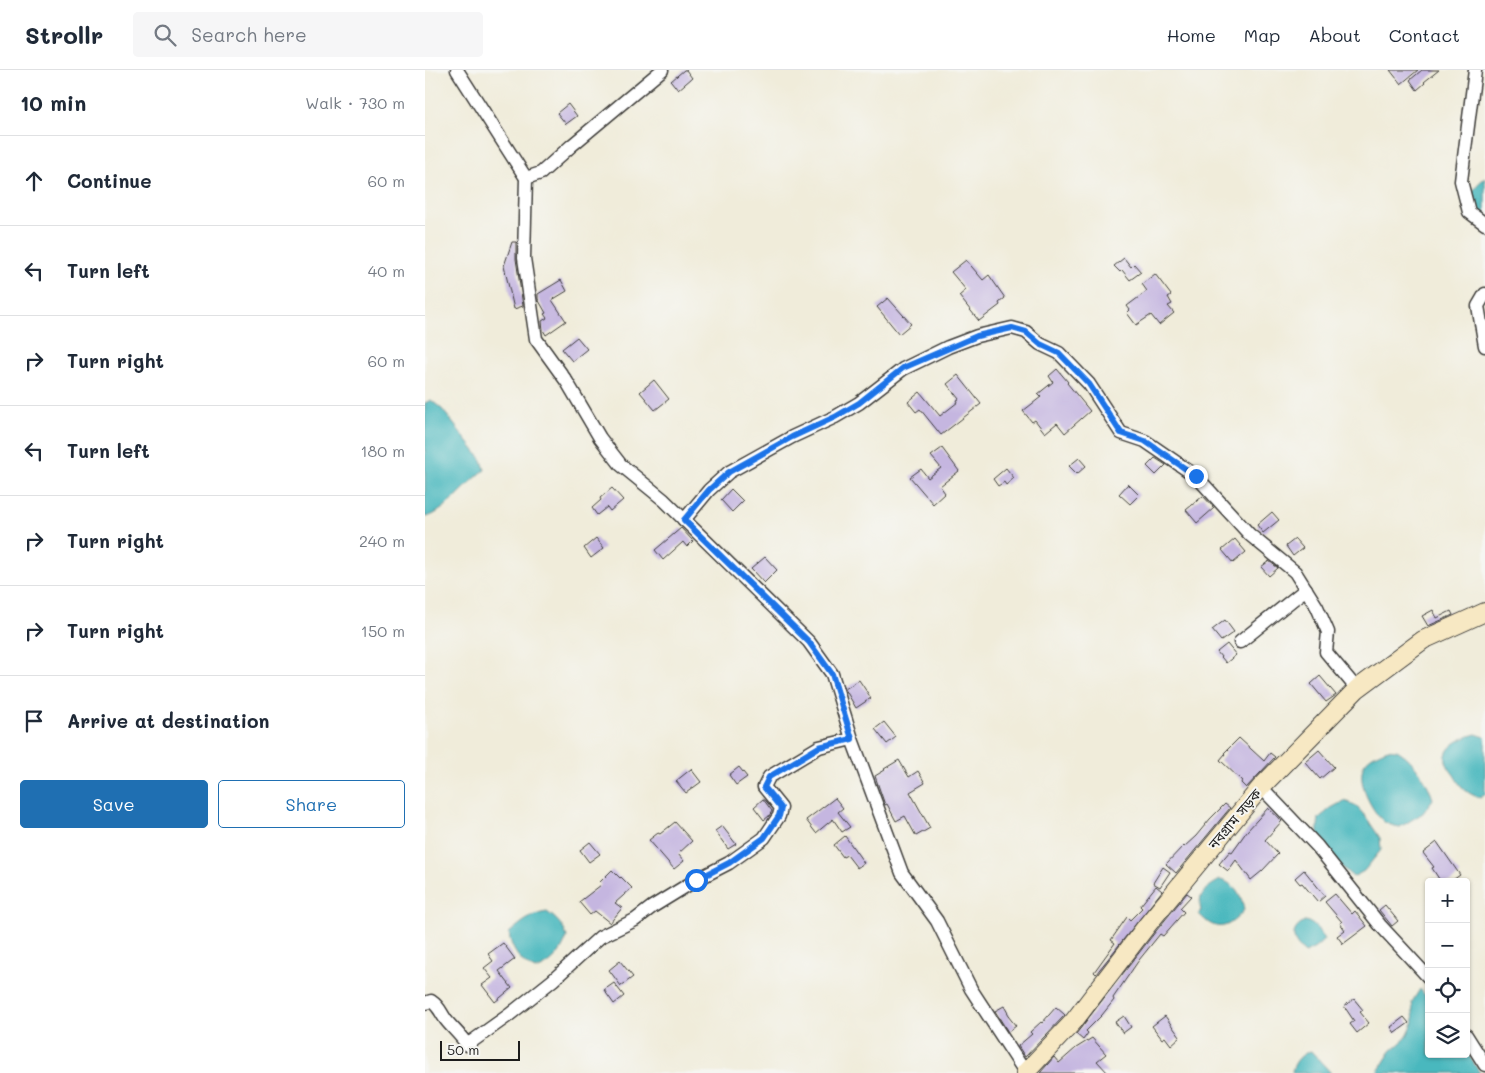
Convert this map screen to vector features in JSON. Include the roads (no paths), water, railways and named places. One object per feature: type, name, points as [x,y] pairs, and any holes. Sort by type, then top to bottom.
[{"type":"main road","name":"নবগ্রাম সড়ক","points":[[1025,1073],[1073,1022],[1148,924],[1261,787],[1357,688],[1423,640],[1485,612]]},
{"type":"street","points":[[457,70],[526,178],[524,258],[536,339],[567,382],[600,438],[621,464],[664,500],[809,642],[832,674],[852,739],[902,873],[937,921],[971,988],[1025,1073]]},
{"type":"street","points":[[526,178],[541,173],[662,70]]},
{"type":"street","points":[[1475,70],[1461,181],[1469,212],[1485,224]]},
{"type":"street","points":[[1485,294],[1481,304],[1485,346]]},
{"type":"street","points":[[684,520],[709,490],[729,472],[859,403],[903,368],[977,336],[1012,328],[1026,332],[1040,344],[1059,353],[1089,384],[1121,433],[1145,441],[1196,476],[1250,535],[1295,572],[1317,607],[1328,632],[1326,652],[1357,688]]},
{"type":"street","points":[[1240,642],[1306,589]]},
{"type":"street","points":[[425,1003],[431,1001],[438,1006],[446,1021],[455,1032],[462,1036],[467,1045],[553,980],[600,937],[635,920],[651,907],[729,863],[764,838],[779,816],[781,808],[764,787],[769,777],[819,747],[852,739]]},
{"type":"street","points":[[1261,787],[1317,846],[1380,925],[1425,974]]},
{"type":"street","points":[[1470,1041],[1485,1065]]},
{"type":"water","points":[[1485,178],[1485,220],[1469,203],[1474,189]]},
{"type":"water","points":[[431,400],[442,409],[482,460],[485,470],[447,505],[432,515],[425,517],[425,403]]},
{"type":"water","points":[[1476,734],[1485,737],[1485,794],[1480,798],[1467,792],[1462,787],[1446,761],[1448,751],[1455,743]]},
{"type":"water","points":[[1388,749],[1399,751],[1416,766],[1433,799],[1423,813],[1400,827],[1388,824],[1377,815],[1365,793],[1363,785],[1362,770],[1365,763],[1372,756]]},
{"type":"water","points":[[1344,801],[1355,805],[1366,817],[1380,838],[1381,850],[1364,871],[1353,877],[1324,848],[1318,833],[1319,818],[1331,808]]},
{"type":"water","points":[[1220,880],[1225,881],[1237,891],[1244,910],[1228,924],[1217,926],[1205,920],[1199,914],[1201,911],[1200,900],[1204,892]]},
{"type":"water","points":[[547,912],[564,929],[567,937],[555,958],[535,970],[517,955],[509,933],[531,917]]},
{"type":"water","points":[[1306,921],[1317,929],[1324,940],[1315,948],[1305,953],[1300,949],[1294,936],[1297,928]]},
{"type":"water","points":[[1420,989],[1425,995],[1425,1058],[1470,1057],[1480,1073],[1377,1073],[1391,1051],[1406,1038],[1414,1021],[1412,1002]]},
{"type":"water","points":[[1311,1051],[1331,1073],[1293,1073],[1293,1067],[1299,1058]]}]
